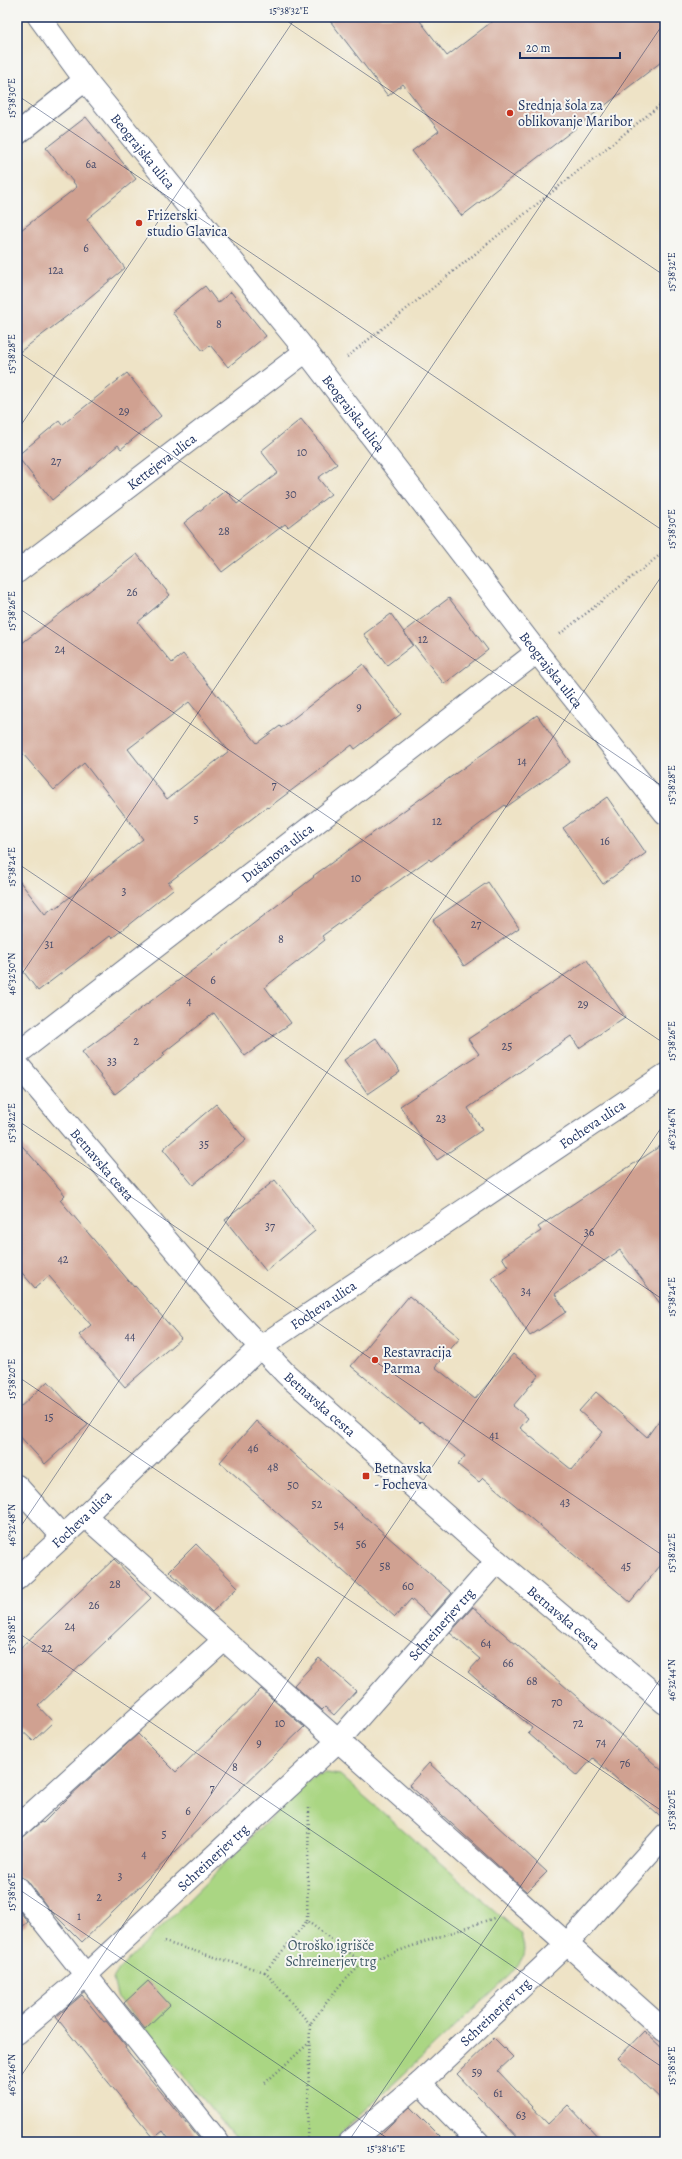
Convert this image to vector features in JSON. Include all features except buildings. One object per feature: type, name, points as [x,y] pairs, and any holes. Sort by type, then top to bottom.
[{"type":"street","name":"Beograjska ulica","points":[[39,17],[85,80],[306,351],[538,652],[665,813]]},
{"type":"street","points":[[17,134],[85,80]]},
{"type":"street","name":"Kettejeva ulica","points":[[17,572],[306,351]]},
{"type":"street","name":"Dušanova ulica","points":[[17,1054],[538,652]]},
{"type":"street","name":"Betnavska cesta","points":[[17,1064],[260,1348],[286,1374],[497,1561],[665,1703]]},
{"type":"street","name":"Focheva ulica","points":[[17,1579],[260,1348],[665,1075]]},
{"type":"street","points":[[17,1486],[62,1536]]},
{"type":"street","points":[[85,1516],[665,2032]]},
{"type":"street","name":"Schreinerjev trg","points":[[17,2033],[87,1974],[338,1741],[497,1561]]},
{"type":"street","points":[[17,1827],[224,1640]]},
{"type":"street","name":"Schreinerjev trg","points":[[350,2142],[420,2083],[567,1944],[665,1835]]},
{"type":"street","points":[[17,1888],[87,1974],[218,2142]]},
{"type":"street","points":[[420,2083],[478,2142]]},
{"type":"path","points":[[324,375],[665,101]]},
{"type":"path","points":[[538,652],[665,551]]},
{"type":"path","points":[[265,1972],[307,1921],[309,1768]]},
{"type":"path","points":[[307,2142],[310,2024],[340,1985],[363,1963],[524,1907]]},
{"type":"path","points":[[307,1921],[363,1963]]},
{"type":"path","points":[[131,1933],[265,1972],[310,2024]]},
{"type":"path","points":[[265,2083],[310,2042]]},
{"type":"green space","name":"Otroško igrišče Schreinerjev trg","points":[[327,1773],[340,1775],[520,1933],[524,1946],[523,1956],[510,1975],[331,2142],[239,2142],[117,1996],[113,1979],[119,1969],[307,1782],[317,1775]]},
{"type":"place","name":"Srednja šola za oblikovanje Maribor","points":[[510,113]]},
{"type":"place","name":"Frizerski studio Glavica","points":[[139,223]]},
{"type":"place","name":"Restavracija Parma","points":[[375,1360]]},
{"type":"place","name":"Betnavska - Focheva","points":[[366,1476]]}]
